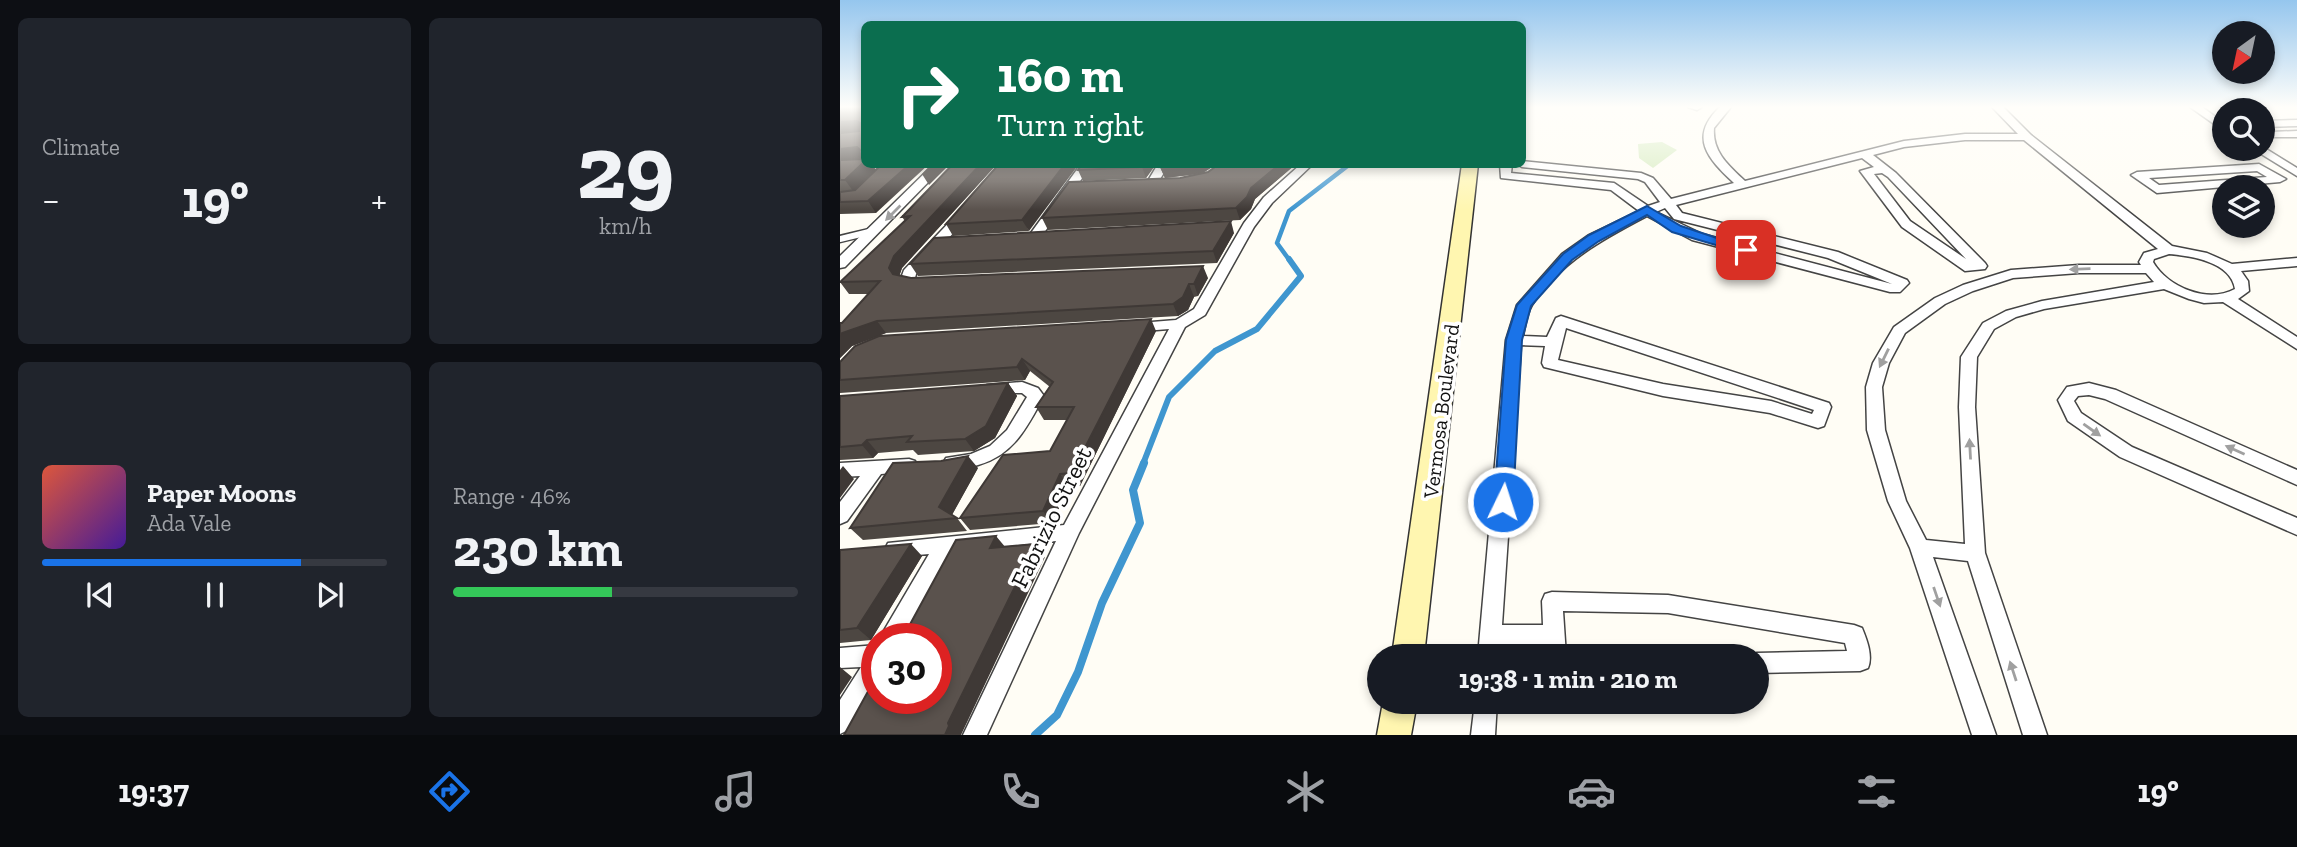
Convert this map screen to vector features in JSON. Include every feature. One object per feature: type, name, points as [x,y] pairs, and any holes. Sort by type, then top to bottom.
[{"type":"main road","name":"Vermosa Boulevard","points":[[1410,644],[1460,262],[1469,168]]},
{"type":"main road","points":[[1394,735],[1398,714]]},
{"type":"street","points":[[1708,141],[1709,149],[1719,163],[1742,184]]},
{"type":"street","points":[[1490,644],[1514,340],[1524,305],[1567,257],[1594,238],[1647,210],[1863,153],[1928,141]]},
{"type":"street","points":[[2031,141],[2168,250]]},
{"type":"street","points":[[1863,153],[1885,169],[1980,266],[1969,268],[1906,224],[1866,171],[1885,169]]},
{"type":"street","points":[[2275,159],[2296,172]]},
{"type":"street","points":[[1526,164],[1641,176],[1649,180],[1678,216]]},
{"type":"street","points":[[2270,173],[2280,179],[2157,189],[2137,175],[2259,167],[2270,173],[2296,172]]},
{"type":"street","points":[[840,264],[937,168]]},
{"type":"street","points":[[1034,237],[1084,168]]},
{"type":"street","points":[[1139,184],[1158,184],[1163,168]]},
{"type":"street","points":[[1113,328],[1179,324],[1200,312],[1217,270],[1241,226],[1304,168]]},
{"type":"street","points":[[1506,168],[1505,176],[1614,187],[1660,220],[1697,237],[1895,289],[1902,283],[1833,255],[1678,216],[1660,220]]},
{"type":"street","points":[[1070,188],[1084,187]]},
{"type":"street","points":[[933,283],[907,281],[909,274],[945,242],[973,204]]},
{"type":"street","points":[[2168,250],[2199,255],[2229,268],[2243,284],[2242,291],[2226,298],[2197,296],[2167,284],[2149,269],[2146,262],[2149,256],[2168,250]]},
{"type":"street","points":[[2229,268],[2297,262]]},
{"type":"street","points":[[1984,735],[1920,548],[1897,501],[1876,429],[1874,387],[1881,363],[1899,330],[1940,301],[1968,288],[2011,274],[2079,269],[2149,269]]},
{"type":"street","points":[[2035,735],[1975,553],[1967,407],[1969,357],[1988,326],[2011,314],[2042,305],[2167,284]]},
{"type":"street","points":[[2226,298],[2297,344]]},
{"type":"street","points":[[1562,320],[1823,407],[1818,422],[1771,407],[1663,390],[1550,363],[1553,342],[1562,320]]},
{"type":"street","name":"Fabrizio Street","points":[[975,735],[1070,532],[1179,324]]},
{"type":"street","points":[[1514,340],[1553,342]]},
{"type":"street","points":[[840,471],[977,461],[993,455],[1007,444],[1036,396],[1031,390],[1020,387],[978,390]]},
{"type":"street","points":[[2297,478],[2110,394],[2089,390],[2073,391],[2066,400],[2074,417],[2126,452],[2297,527]]},
{"type":"street","points":[[840,516],[875,469]]},
{"type":"street","points":[[879,550],[1070,532]]},
{"type":"street","points":[[899,623],[945,544]]},
{"type":"street","points":[[1920,548],[1975,553]]},
{"type":"street","points":[[1555,644],[1552,601],[1668,604],[1854,635],[1860,662],[1769,663]]},
{"type":"street","points":[[840,658],[861,656]]},
{"type":"street","points":[[840,722],[861,687]]},
{"type":"street","points":[[1483,735],[1485,714]]},
{"type":"lane","points":[[840,239],[876,230]]},
{"type":"green space","points":[[1662,142],[1677,150],[1653,168],[1639,158],[1638,144]]},
{"type":"building","points":[[840,141],[861,141],[861,150],[857,147],[840,149]]},
{"type":"building","points":[[861,159],[861,165],[845,180],[840,180],[840,160]]},
{"type":"building","points":[[878,168],[905,168],[868,201],[840,202],[840,192],[855,190]]},
{"type":"building","points":[[949,168],[977,168],[894,256],[889,268],[893,274],[911,278],[1203,266],[1194,284],[1189,284],[1183,297],[1173,304],[877,321],[840,335],[840,323],[880,281],[840,282],[910,216],[902,217]]},
{"type":"building","points":[[995,168],[1062,168],[1022,220],[946,224]]},
{"type":"building","points":[[1079,168],[1121,168],[1078,170]]},
{"type":"building","points":[[1214,168],[1275,168],[1251,188],[1247,197],[1236,208],[1042,218],[1069,182],[1180,178],[1208,172]]},
{"type":"building","points":[[1231,221],[1213,251],[910,264],[934,238]]},
{"type":"building","points":[[1151,319],[1072,473],[1060,474],[1043,511],[960,518],[1003,455],[1050,451],[1074,407],[1036,407],[1053,382],[1022,359],[1017,367],[840,380],[840,362],[855,346],[879,336]]},
{"type":"building","points":[[1008,383],[986,426],[965,439],[907,442],[912,436],[867,440],[862,445],[840,447],[840,396]]},
{"type":"building","points":[[968,456],[939,507],[957,518],[850,528],[893,463],[941,461]]},
{"type":"building","points":[[996,536],[990,548],[1036,544],[948,723],[945,735],[844,735],[861,704],[861,714],[952,714],[952,623],[911,623],[956,540]]},
{"type":"building","points":[[911,544],[857,628],[840,630],[840,550]]},
{"type":"waterway","points":[[1290,261],[1277,243],[1289,211],[1345,168]]},
{"type":"waterway","points":[[1143,464],[1169,397],[1215,351],[1257,329],[1301,276],[1289,259]]},
{"type":"waterway","points":[[1035,735],[1057,715],[1078,672],[1102,603],[1140,523],[1133,490],[1144,463]]},
{"type":"route","points":[[1503,502],[1514,340],[1524,305],[1567,257],[1594,238],[1647,210],[1677,229],[1746,250]]}]
